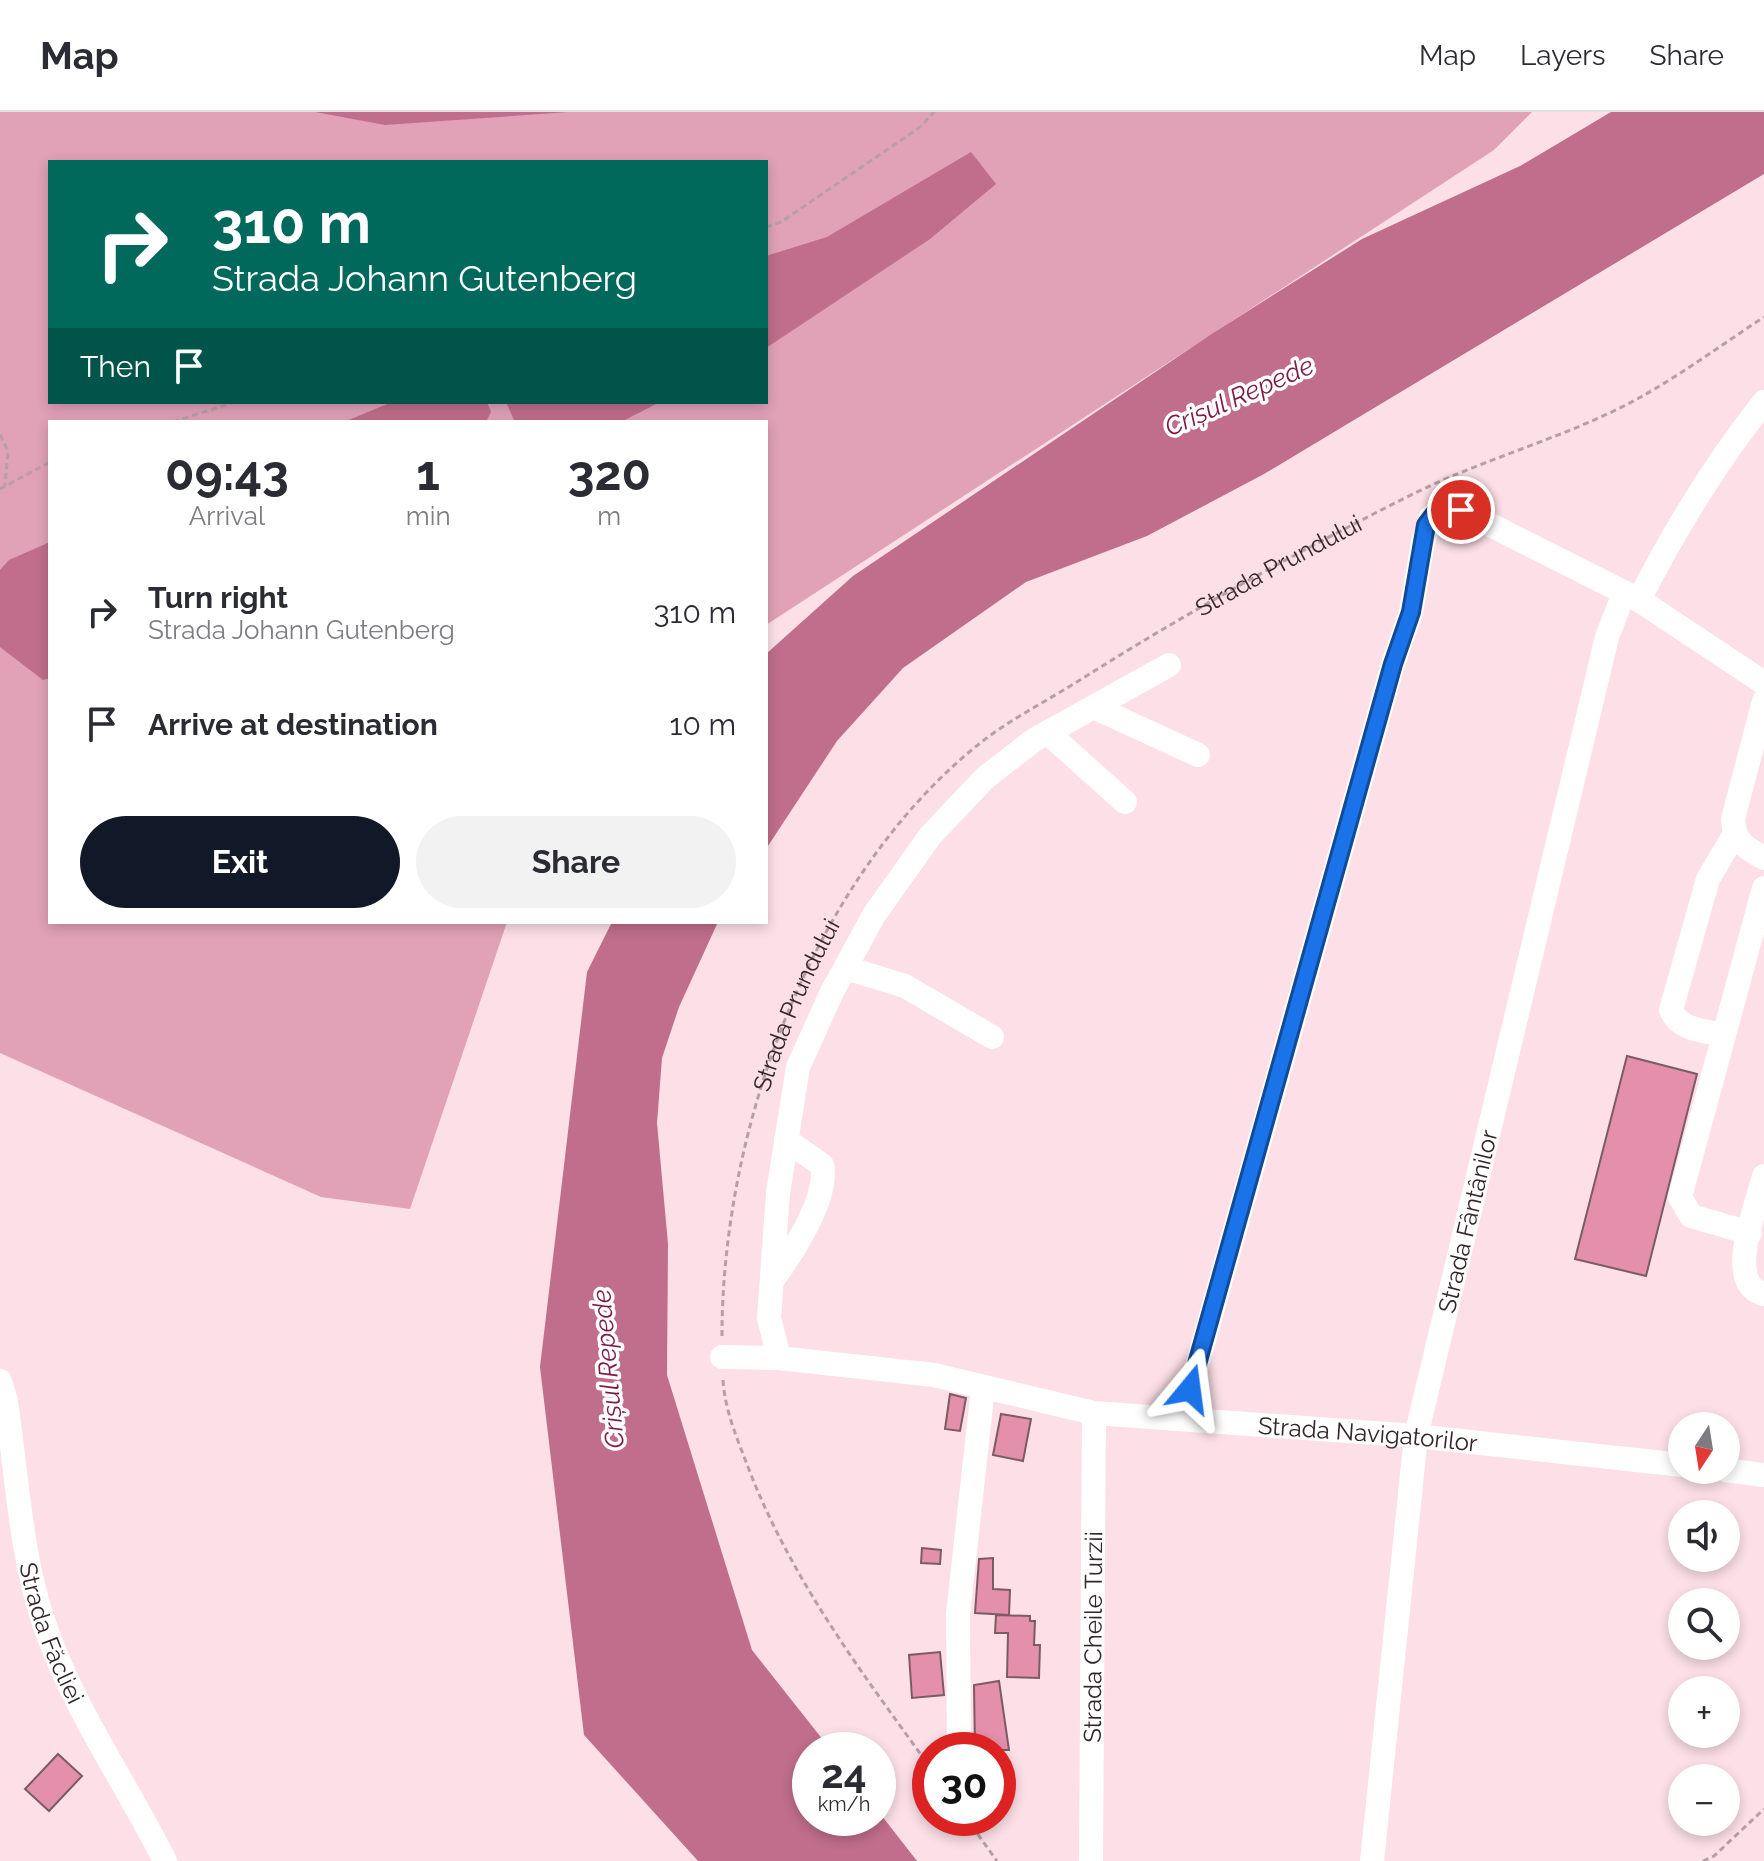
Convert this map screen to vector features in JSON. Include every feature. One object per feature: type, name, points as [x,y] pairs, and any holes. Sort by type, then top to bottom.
[{"type":"street","name":"Strada Fântânilor","points":[[1372,1861],[1416,1436],[1607,637],[1709,473],[1764,402]]},
{"type":"street","points":[[1182,1419],[1393,664],[1411,612],[1426,525],[1436,512],[1461,510],[1632,596],[1764,683]]},
{"type":"street","name":"Strada Prundului","points":[[779,1358],[769,1318],[778,1193],[798,1067],[874,915],[930,836],[985,778],[1048,733],[1169,665]]},
{"type":"street","points":[[1724,1035],[1688,1027],[1675,1020],[1671,1010],[1708,879],[1734,835],[1733,819],[1758,745],[1764,701]]},
{"type":"street","points":[[1096,708],[1198,755]]},
{"type":"street","points":[[1048,733],[1125,802]]},
{"type":"street","points":[[1734,835],[1745,848],[1764,858]]},
{"type":"street","points":[[1750,1233],[1691,1216],[1680,1197],[1764,888]]},
{"type":"street","points":[[846,968],[905,986],[992,1037]]},
{"type":"street","points":[[774,1278],[791,1255],[825,1181],[822,1165],[786,1140]]},
{"type":"street","points":[[1764,1176],[1743,1261],[1743,1279],[1754,1292],[1764,1294]]},
{"type":"street","name":"Strada Navigatorilor","points":[[722,1357],[779,1358],[934,1375],[1094,1413],[1416,1436],[1668,1463]]},
{"type":"street","name":"Strada Făcliei","points":[[0,1381],[6,1401],[33,1583],[43,1622],[77,1701],[136,1802],[165,1861]]},
{"type":"street","points":[[959,1732],[958,1614],[983,1388]]},
{"type":"street","name":"Strada Cheile Turzii","points":[[1091,1861],[1094,1413]]},
{"type":"street","points":[[1740,1472],[1764,1475]]},
{"type":"path","points":[[768,226],[781,222],[907,137],[934,112]]},
{"type":"path","name":"Strada Prundului","points":[[912,1742],[840,1642],[768,1521],[725,1405],[722,1314],[734,1186],[772,1049],[840,911],[876,855],[917,802],[975,746],[1193,608],[1419,491],[1637,399],[1764,317]]},
{"type":"path","points":[[179,420],[229,404]]},
{"type":"path","points":[[0,435],[8,451],[5,485]]},
{"type":"path","points":[[0,489],[48,463]]},
{"type":"path","points":[[1703,1861],[1714,1856],[1764,1809]]},
{"type":"path","points":[[979,1836],[997,1861]]},
{"type":"shaded area","points":[[0,112],[1532,112],[1494,150],[768,624],[768,420],[48,420],[48,924],[506,924],[410,1209],[321,1197],[0,1053]]},
{"type":"water","points":[[315,112],[569,112],[385,125]]},
{"type":"water","name":"Crișul Repede","points":[[1611,112],[1764,112],[1764,174],[1264,474],[1147,536],[1026,582],[903,668],[837,741],[768,846],[768,652],[853,576],[1210,335],[1362,239],[1520,166]]},
{"type":"water","points":[[971,152],[996,184],[930,239],[768,347],[768,255],[827,237]]},
{"type":"water","points":[[387,404],[488,404],[491,412],[487,420],[349,420]]},
{"type":"water","points":[[507,404],[656,404],[625,420],[514,420]]},
{"type":"water","points":[[48,543],[48,679],[43,680],[0,647],[0,570],[9,560]]},
{"type":"water","name":"Crișul Repede","points":[[611,924],[717,924],[679,1007],[662,1058],[657,1123],[668,1244],[667,1375],[752,1650],[817,1732],[792,1732],[792,1836],[896,1834],[917,1861],[698,1861],[584,1735],[540,1367],[587,972]]},
{"type":"building","points":[[1627,1056],[1697,1074],[1646,1276],[1575,1259]]},
{"type":"building","points":[[950,1394],[966,1398],[960,1431],[945,1429]]},
{"type":"building","points":[[1001,1414],[1031,1419],[1023,1461],[993,1455]]},
{"type":"building","points":[[922,1548],[941,1550],[940,1564],[921,1563]]},
{"type":"building","points":[[993,1558],[993,1589],[1010,1590],[1009,1615],[975,1613],[979,1559]]},
{"type":"building","points":[[996,1615],[1030,1616],[1030,1621],[1035,1621],[1034,1645],[1040,1645],[1039,1678],[1007,1677],[1008,1633],[995,1633]]},
{"type":"building","points":[[940,1652],[944,1695],[912,1698],[909,1655]]},
{"type":"building","points":[[999,1681],[1006,1732],[975,1732],[974,1685]]},
{"type":"building","points":[[58,1754],[82,1776],[49,1811],[25,1789]]},
{"type":"route","points":[[1190,1389],[1393,664],[1411,612],[1426,525],[1436,512],[1461,510]]}]
